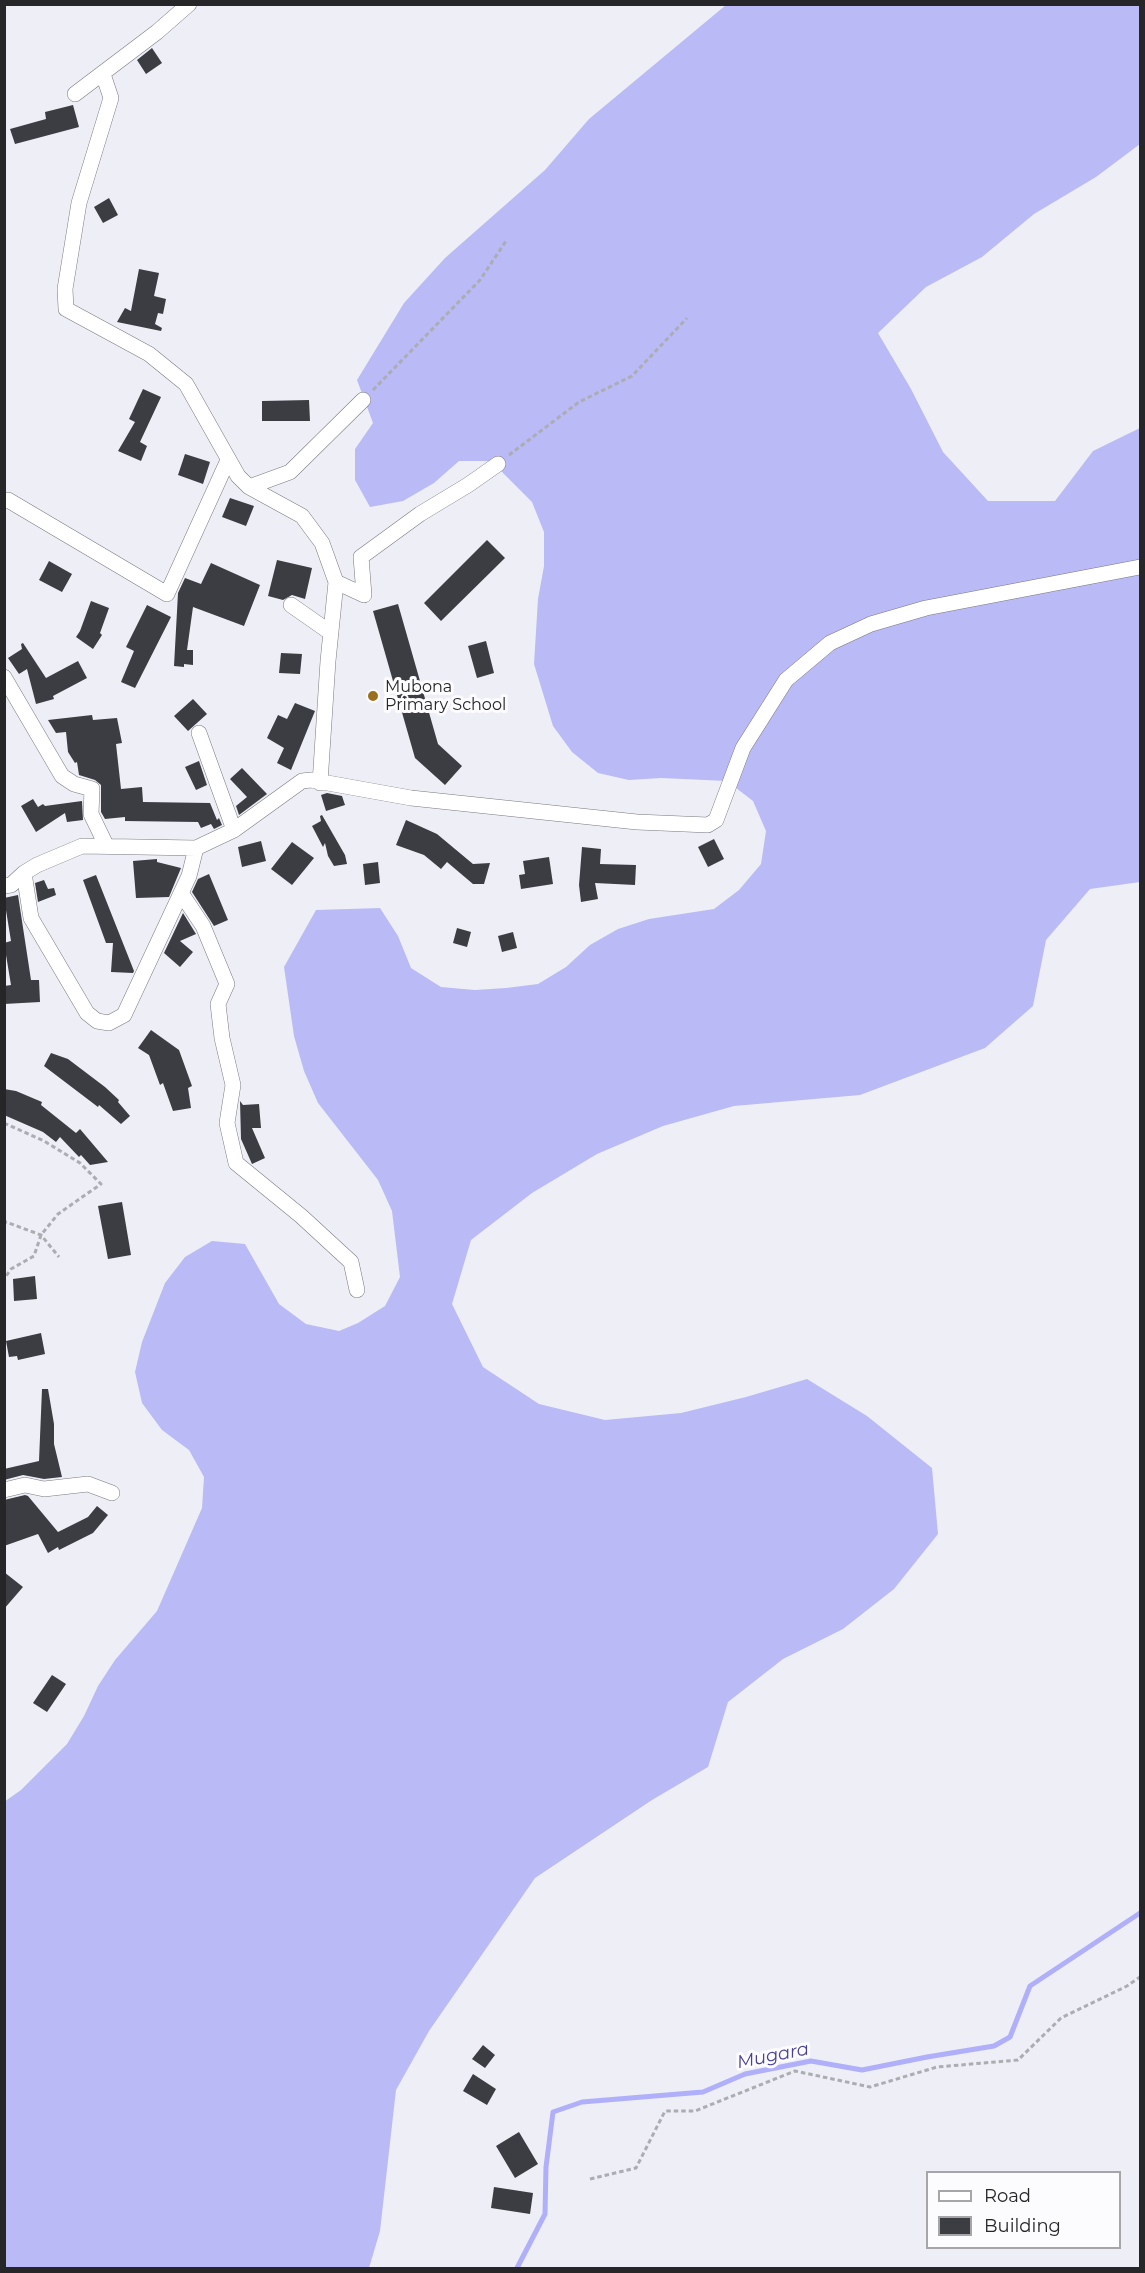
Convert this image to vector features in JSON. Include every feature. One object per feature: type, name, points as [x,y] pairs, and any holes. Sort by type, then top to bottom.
[{"type":"street","points":[[75,94],[189,4]]},
{"type":"street","points":[[103,74],[111,98],[79,203],[65,289],[66,309],[149,354],[186,384],[228,460],[249,487],[302,516],[321,543],[336,582],[320,783]]},
{"type":"street","points":[[249,487],[290,472],[363,400]]},
{"type":"street","points":[[4,501],[8,500],[167,594],[228,460]]},
{"type":"street","points":[[336,582],[364,595],[361,557],[420,514],[498,464]]},
{"type":"street","points":[[4,886],[11,885],[24,873],[75,847],[106,845],[196,848],[234,830],[295,785],[311,780],[435,801],[656,824],[708,825],[716,820],[743,748],[786,680],[830,643],[871,624],[926,608],[1140,567]]},
{"type":"street","points":[[291,605],[331,633]]},
{"type":"street","points":[[4,677],[62,776],[74,784],[92,789],[91,814],[106,845]]},
{"type":"street","points":[[199,733],[234,830]]},
{"type":"street","points":[[24,873],[31,918],[87,1013],[91,1018],[102,1023],[117,1020],[124,1015],[189,876],[196,848]]},
{"type":"street","points":[[181,893],[203,926],[227,984],[219,1004],[222,1038],[233,1085],[226,1123],[236,1163],[301,1216],[351,1262],[357,1290]]},
{"type":"street","points":[[4,1490],[26,1485],[45,1489],[88,1484],[112,1493]]},
{"type":"path","points":[[363,400],[480,280],[506,241]]},
{"type":"path","points":[[498,464],[579,402],[632,376],[687,318]]},
{"type":"path","points":[[4,1123],[44,1141],[80,1163],[101,1184],[58,1214],[41,1235],[34,1256],[11,1269],[4,1280]]},
{"type":"path","points":[[4,1225],[6,1222],[41,1235],[59,1257]]},
{"type":"path","points":[[591,2179],[636,2168],[665,2111],[695,2111],[795,2071],[870,2087],[937,2067],[1018,2060],[1061,2018],[1127,1986],[1140,1977]]},
{"type":"shaded area","points":[[726,5],[1140,5],[1140,144],[1096,177],[1034,214],[982,257],[926,287],[878,333],[911,389],[943,452],[988,501],[1055,501],[1093,451],[1140,428],[1140,882],[1090,889],[1046,940],[1033,1006],[985,1048],[860,1095],[734,1106],[663,1126],[597,1154],[532,1193],[471,1240],[452,1304],[483,1367],[539,1404],[605,1420],[681,1413],[807,1379],[867,1416],[932,1468],[938,1534],[894,1589],[843,1629],[783,1659],[728,1702],[708,1767],[652,1800],[535,1878],[429,2031],[396,2090],[380,2231],[369,2268],[5,2268],[4,1802],[21,1790],[67,1744],[98,1686],[115,1660],[157,1611],[202,1508],[204,1477],[189,1450],[162,1430],[142,1403],[135,1372],[142,1342],[165,1283],[185,1257],[212,1241],[245,1244],[279,1304],[306,1324],[339,1331],[358,1323],[385,1306],[400,1277],[392,1211],[378,1180],[318,1103],[304,1071],[294,1036],[284,967],[316,910],[380,908],[398,936],[411,968],[441,987],[475,990],[538,984],[566,967],[590,945],[618,929],[649,919],[714,909],[739,890],[761,864],[766,831],[753,801],[727,781],[661,778],[629,780],[598,773],[572,752],[553,726],[534,664],[538,599],[544,566],[544,532],[532,502],[491,461],[459,461],[434,483],[403,501],[370,507],[355,480],[355,449],[373,423],[357,380],[404,303],[445,258],[545,170],[589,119]]},
{"type":"building","points":[[152,48],[162,63],[146,74],[137,60]]},
{"type":"building","points":[[73,105],[79,127],[15,144],[10,129],[46,119],[45,112]]},
{"type":"building","points":[[109,198],[118,215],[103,223],[94,207]]},
{"type":"building","points":[[139,269],[159,273],[154,296],[166,299],[163,314],[158,313],[155,324],[162,328],[161,331],[117,322],[125,308],[131,311]]},
{"type":"building","points":[[143,389],[161,397],[140,442],[147,446],[141,461],[118,451],[135,422],[129,419]]},
{"type":"building","points":[[309,400],[310,421],[262,421],[262,401]]},
{"type":"building","points":[[185,454],[210,462],[203,484],[178,475]]},
{"type":"building","points":[[230,498],[254,506],[246,526],[222,517]]},
{"type":"building","points":[[487,540],[505,558],[441,621],[424,603]]},
{"type":"building","points":[[277,560],[312,568],[305,599],[292,595],[283,600],[268,596]]},
{"type":"building","points":[[49,561],[72,574],[62,592],[39,580]]},
{"type":"building","points":[[211,563],[260,585],[244,626],[193,607],[187,650],[193,650],[193,665],[174,666],[178,593],[185,578],[201,584]]},
{"type":"building","points":[[91,601],[109,608],[100,633],[102,635],[93,649],[76,637]]},
{"type":"building","points":[[398,604],[438,744],[462,766],[445,785],[415,758],[373,611]]},
{"type":"building","points":[[147,605],[171,617],[135,688],[121,682],[134,651],[126,647]]},
{"type":"building","points":[[486,641],[494,673],[477,678],[468,646]]},
{"type":"building","points":[[23,643],[46,678],[78,661],[87,678],[53,696],[54,699],[36,704],[27,669],[19,674],[8,658],[22,649],[21,644]]},
{"type":"building","points":[[281,653],[302,654],[300,674],[279,673]]},
{"type":"building","points":[[193,699],[207,714],[188,731],[174,716]]},
{"type":"building","points":[[295,703],[315,711],[291,770],[277,763],[284,748],[267,738],[278,715],[287,719]]},
{"type":"building","points":[[92,715],[93,720],[117,718],[122,743],[116,744],[121,789],[142,787],[143,802],[210,803],[217,820],[219,818],[222,825],[214,829],[211,824],[201,828],[198,822],[125,821],[125,817],[105,819],[101,812],[101,785],[95,780],[79,775],[77,762],[75,763],[68,752],[66,732],[56,733],[48,720]]},
{"type":"building","points":[[199,761],[207,785],[196,790],[185,767]]},
{"type":"building","points":[[242,768],[267,794],[239,815],[236,806],[247,797],[230,779]]},
{"type":"building","points":[[327,793],[342,796],[345,805],[326,811],[321,795]]},
{"type":"building","points":[[33,799],[38,807],[43,804],[45,806],[82,801],[83,820],[67,822],[65,813],[36,832],[21,806]]},
{"type":"building","points":[[322,815],[345,855],[347,864],[334,866],[328,856],[325,843],[323,847],[312,826],[321,821],[320,816]]},
{"type":"building","points":[[406,820],[437,834],[473,864],[490,863],[484,884],[473,884],[447,862],[441,869],[424,855],[396,845]]},
{"type":"building","points":[[714,839],[724,859],[708,867],[698,847]]},
{"type":"building","points":[[261,841],[266,861],[242,867],[238,847]]},
{"type":"building","points":[[292,842],[314,858],[292,885],[271,869]]},
{"type":"building","points":[[582,847],[601,849],[600,864],[636,865],[635,885],[595,883],[598,899],[581,902],[579,885]]},
{"type":"building","points":[[549,857],[553,884],[521,889],[519,875],[525,874],[523,861]]},
{"type":"building","points":[[157,859],[157,862],[181,868],[169,897],[136,898],[133,861]]},
{"type":"building","points":[[378,862],[380,883],[365,885],[363,864]]},
{"type":"building","points":[[209,874],[228,920],[214,926],[192,892],[198,879]]},
{"type":"building","points":[[96,875],[133,973],[111,972],[113,943],[106,943],[83,880]]},
{"type":"building","points":[[44,880],[48,889],[54,888],[56,895],[38,902],[35,883]]},
{"type":"building","points":[[18,895],[31,980],[39,980],[40,1002],[4,1004],[4,986],[11,985],[4,943],[11,941],[4,898]]},
{"type":"building","points":[[183,913],[196,934],[180,941],[193,952],[180,967],[164,953]]},
{"type":"building","points":[[457,928],[471,932],[467,947],[453,943]]},
{"type":"building","points":[[513,932],[517,948],[502,952],[498,936]]},
{"type":"building","points":[[151,1030],[179,1050],[192,1086],[188,1088],[191,1108],[173,1111],[163,1083],[160,1085],[149,1055],[138,1048]]},
{"type":"building","points":[[51,1053],[68,1059],[105,1087],[119,1100],[118,1102],[130,1116],[121,1124],[99,1105],[98,1107],[44,1066]]},
{"type":"building","points":[[4,1089],[16,1091],[42,1102],[41,1105],[76,1133],[80,1129],[108,1162],[90,1165],[60,1137],[56,1142],[43,1132],[4,1115]]},
{"type":"building","points":[[240,1101],[243,1105],[259,1104],[261,1128],[252,1128],[265,1158],[252,1164],[241,1139]]},
{"type":"building","points":[[122,1202],[131,1255],[108,1259],[98,1206]]},
{"type":"building","points":[[35,1276],[37,1299],[14,1301],[13,1279]]},
{"type":"building","points":[[41,1333],[45,1354],[18,1360],[17,1356],[9,1357],[6,1341]]},
{"type":"building","points":[[42,1389],[48,1389],[54,1424],[54,1444],[62,1477],[44,1479],[23,1475],[4,1480],[4,1469],[39,1461]]},
{"type":"building","points":[[25,1495],[58,1532],[88,1517],[97,1506],[108,1515],[93,1533],[59,1550],[58,1547],[48,1553],[38,1534],[4,1546],[4,1500]]},
{"type":"building","points":[[4,1572],[23,1587],[4,1609]]},
{"type":"building","points":[[52,1675],[66,1684],[47,1712],[33,1703]]},
{"type":"building","points":[[483,2045],[495,2055],[485,2068],[472,2059]]},
{"type":"building","points":[[473,2074],[496,2089],[487,2105],[463,2091]]},
{"type":"building","points":[[519,2132],[538,2164],[515,2178],[496,2146]]},
{"type":"building","points":[[494,2187],[533,2193],[530,2214],[491,2208]]},
{"type":"waterway","name":"Mugara","points":[[517,2268],[545,2214],[546,2167],[553,2112],[582,2102],[703,2092],[745,2074],[811,2061],[862,2070],[994,2046],[1010,2037],[1030,1986],[1140,1913]]},
{"type":"place","name":"Mubona Primary School","points":[[373,696]]}]
